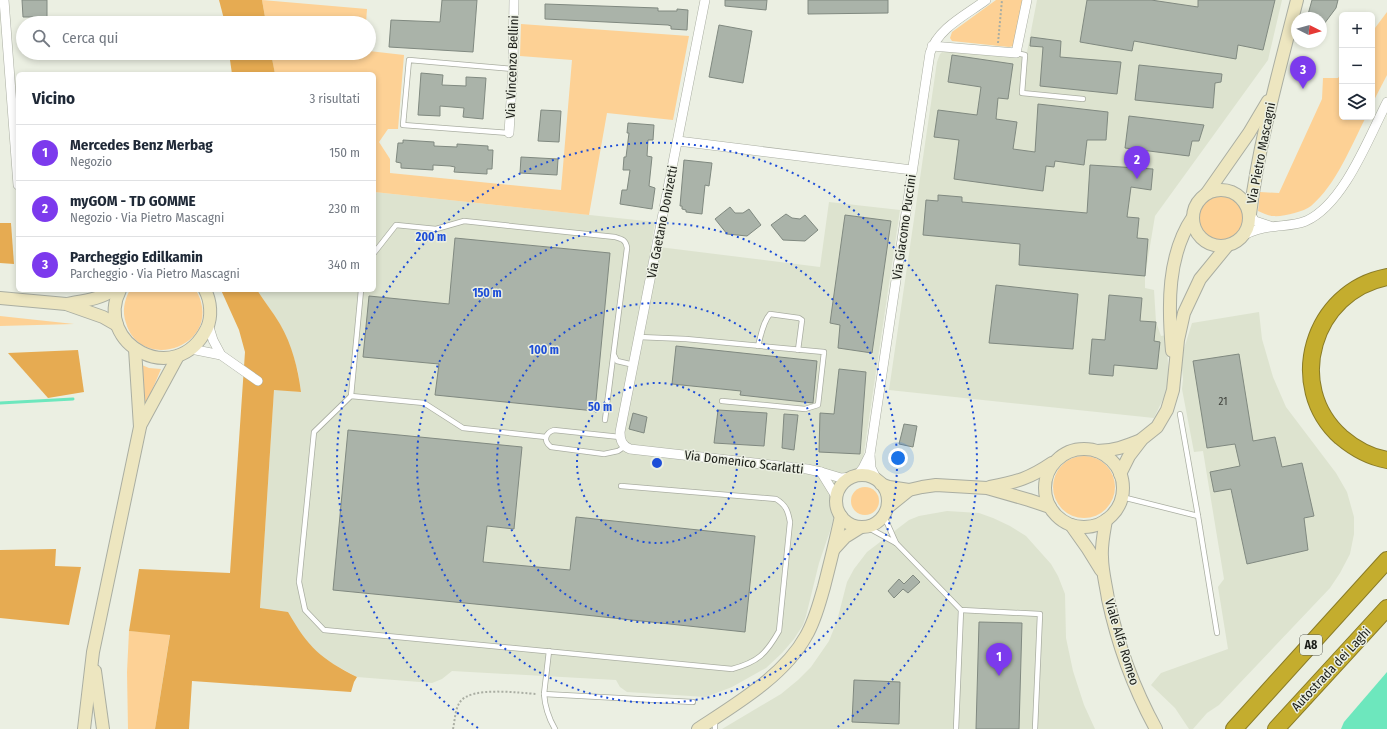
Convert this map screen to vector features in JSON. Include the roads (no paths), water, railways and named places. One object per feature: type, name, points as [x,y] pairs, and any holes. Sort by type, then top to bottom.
[{"type":"highway","points":[[1387,277],[1373,280],[1356,289],[1337,304],[1328,314],[1322,324],[1315,342],[1311,362],[1311,373],[1316,400],[1325,418],[1335,430],[1347,442],[1356,448],[1387,460]]},
{"type":"highway","name":"A8","points":[[1234,729],[1387,560]]},
{"type":"highway","name":"Autostrada dei Laghi","points":[[1276,729],[1387,608]]},
{"type":"main road","name":"Via Pietro Mascagni","points":[[1250,214],[1258,160],[1274,91],[1298,0]]},
{"type":"main road","name":"Via Pietro Mascagni","points":[[1207,193],[1249,133],[1274,91]]},
{"type":"main road","points":[[1225,189],[1234,192],[1242,198],[1247,205],[1250,214],[1248,229],[1244,235],[1234,243],[1227,246],[1211,244],[1204,240],[1194,225],[1193,216],[1195,207],[1200,199],[1207,193],[1215,190],[1225,189]]},
{"type":"main road","points":[[1175,376],[1170,332],[1170,288],[1175,256],[1185,228],[1193,216]]},
{"type":"main road","points":[[1120,474],[1129,456],[1142,439],[1157,427],[1167,410],[1173,390],[1178,340],[1184,313],[1200,279],[1227,246]]},
{"type":"main road","points":[[66,304],[97,298],[110,292]]},
{"type":"main road","points":[[119,292],[115,310],[117,325],[124,338],[134,349],[148,356],[163,358],[178,356],[191,349],[202,338],[208,324],[210,310],[206,292]]},
{"type":"main road","points":[[0,298],[66,304],[102,317],[117,325]]},
{"type":"main road","points":[[76,729],[140,427],[134,349]]},
{"type":"main road","points":[[140,427],[178,356]]},
{"type":"main road","points":[[987,488],[1016,482],[1032,476],[1064,454],[1074,450],[1085,449],[1110,451],[1142,439]]},
{"type":"main road","points":[[1055,461],[1048,471],[1045,483],[1045,496],[1050,507],[1055,515],[1062,521],[1080,527],[1089,527],[1106,520],[1113,514],[1122,497],[1123,486],[1117,467],[1111,460],[1096,451]]},
{"type":"main road","points":[[864,527],[853,526],[846,522],[838,510],[837,498],[839,490],[843,484],[855,477],[871,477],[889,487],[910,490],[936,485],[987,488],[1050,507]]},
{"type":"main road","points":[[879,482],[886,490],[888,498],[886,512]]},
{"type":"main road","points":[[834,550],[845,537],[864,527],[878,522],[886,512],[910,490]]},
{"type":"main road","points":[[698,729],[715,723],[750,694],[795,653],[807,636],[816,614],[834,550],[841,516]]},
{"type":"main road","name":"Viale Alfa Romeo","points":[[1106,520],[1102,546],[1103,575],[1113,623],[1128,673],[1156,729]]},
{"type":"main road","name":"Viale Alfa Romeo","points":[[1071,525],[1088,549],[1103,575]]},
{"type":"main road","points":[[84,729],[93,652]]},
{"type":"main road","points":[[93,652],[103,729]]},
{"type":"street","points":[[4,0],[16,159]]},
{"type":"street","name":"Via Vincenzo Bellini","points":[[508,133],[513,69],[514,0]]},
{"type":"street","name":"Via Gaetano Donizetti","points":[[622,443],[639,337],[705,0]]},
{"type":"street","name":"Via Giacomo Puccini","points":[[855,477],[863,468],[870,454],[932,46],[947,28],[986,0]]},
{"type":"street","points":[[932,46],[1016,53],[1027,0]]},
{"type":"street","points":[[1244,235],[1256,229],[1271,226],[1291,225],[1305,221],[1318,214],[1333,200],[1350,175],[1387,102]]},
{"type":"street","points":[[678,141],[912,170]]},
{"type":"street","points":[[1250,214],[1255,221],[1271,226]]},
{"type":"street","points":[[208,324],[213,340],[221,355]]},
{"type":"street","points":[[191,349],[221,355],[258,381]]},
{"type":"street","name":"Via Domenico Scarlatti","points":[[622,443],[630,449],[820,472],[841,478],[855,477]]},
{"type":"street","points":[[870,454],[871,468],[879,482]]},
{"type":"street","name":"Via Domenico Scarlatti","points":[[820,472],[837,498]]},
{"type":"lane","points":[[1016,53],[1025,55],[1022,93],[1083,99]]},
{"type":"lane","points":[[508,133],[403,125],[409,60],[513,69]]},
{"type":"lane","points":[[1258,160],[1268,143]]},
{"type":"lane","points":[[376,250],[396,225],[436,229],[464,221],[622,239],[626,242],[628,248],[605,420]]},
{"type":"lane","points":[[361,292],[351,396],[314,432],[299,582],[305,610],[324,630],[732,669],[747,665],[759,657],[771,646],[779,630],[790,522],[789,513],[784,504],[776,500],[621,486]]},
{"type":"lane","points":[[758,346],[763,327],[770,314],[799,318],[802,320],[798,350]]},
{"type":"lane","points":[[639,337],[824,352],[818,405],[805,409],[722,401]]},
{"type":"lane","points":[[614,355],[617,361],[634,365]]},
{"type":"lane","points":[[351,396],[424,403],[463,428],[546,437]]},
{"type":"lane","points":[[1180,414],[1217,633]]},
{"type":"lane","points":[[554,430],[622,443],[618,451],[604,454],[551,447],[547,444],[546,437],[550,431],[554,430]]},
{"type":"lane","points":[[1122,497],[1198,516]]},
{"type":"lane","points":[[886,512],[896,543]]},
{"type":"lane","points":[[864,527],[896,543],[961,610],[1040,614],[1035,729]]},
{"type":"lane","points":[[956,729],[961,610]]},
{"type":"lane","points":[[549,651],[544,704],[555,729]]},
{"type":"lane","points":[[544,694],[693,702]]},
{"type":"waterway","points":[[0,403],[73,399]]},
{"type":"place","name":"Parcheggio Edilkamin","points":[[1303,89]]},
{"type":"place","name":"myGOM - TD GOMME","points":[[1137,179]]},
{"type":"place","name":"Mercedes Benz Merbag","points":[[999,676]]}]
